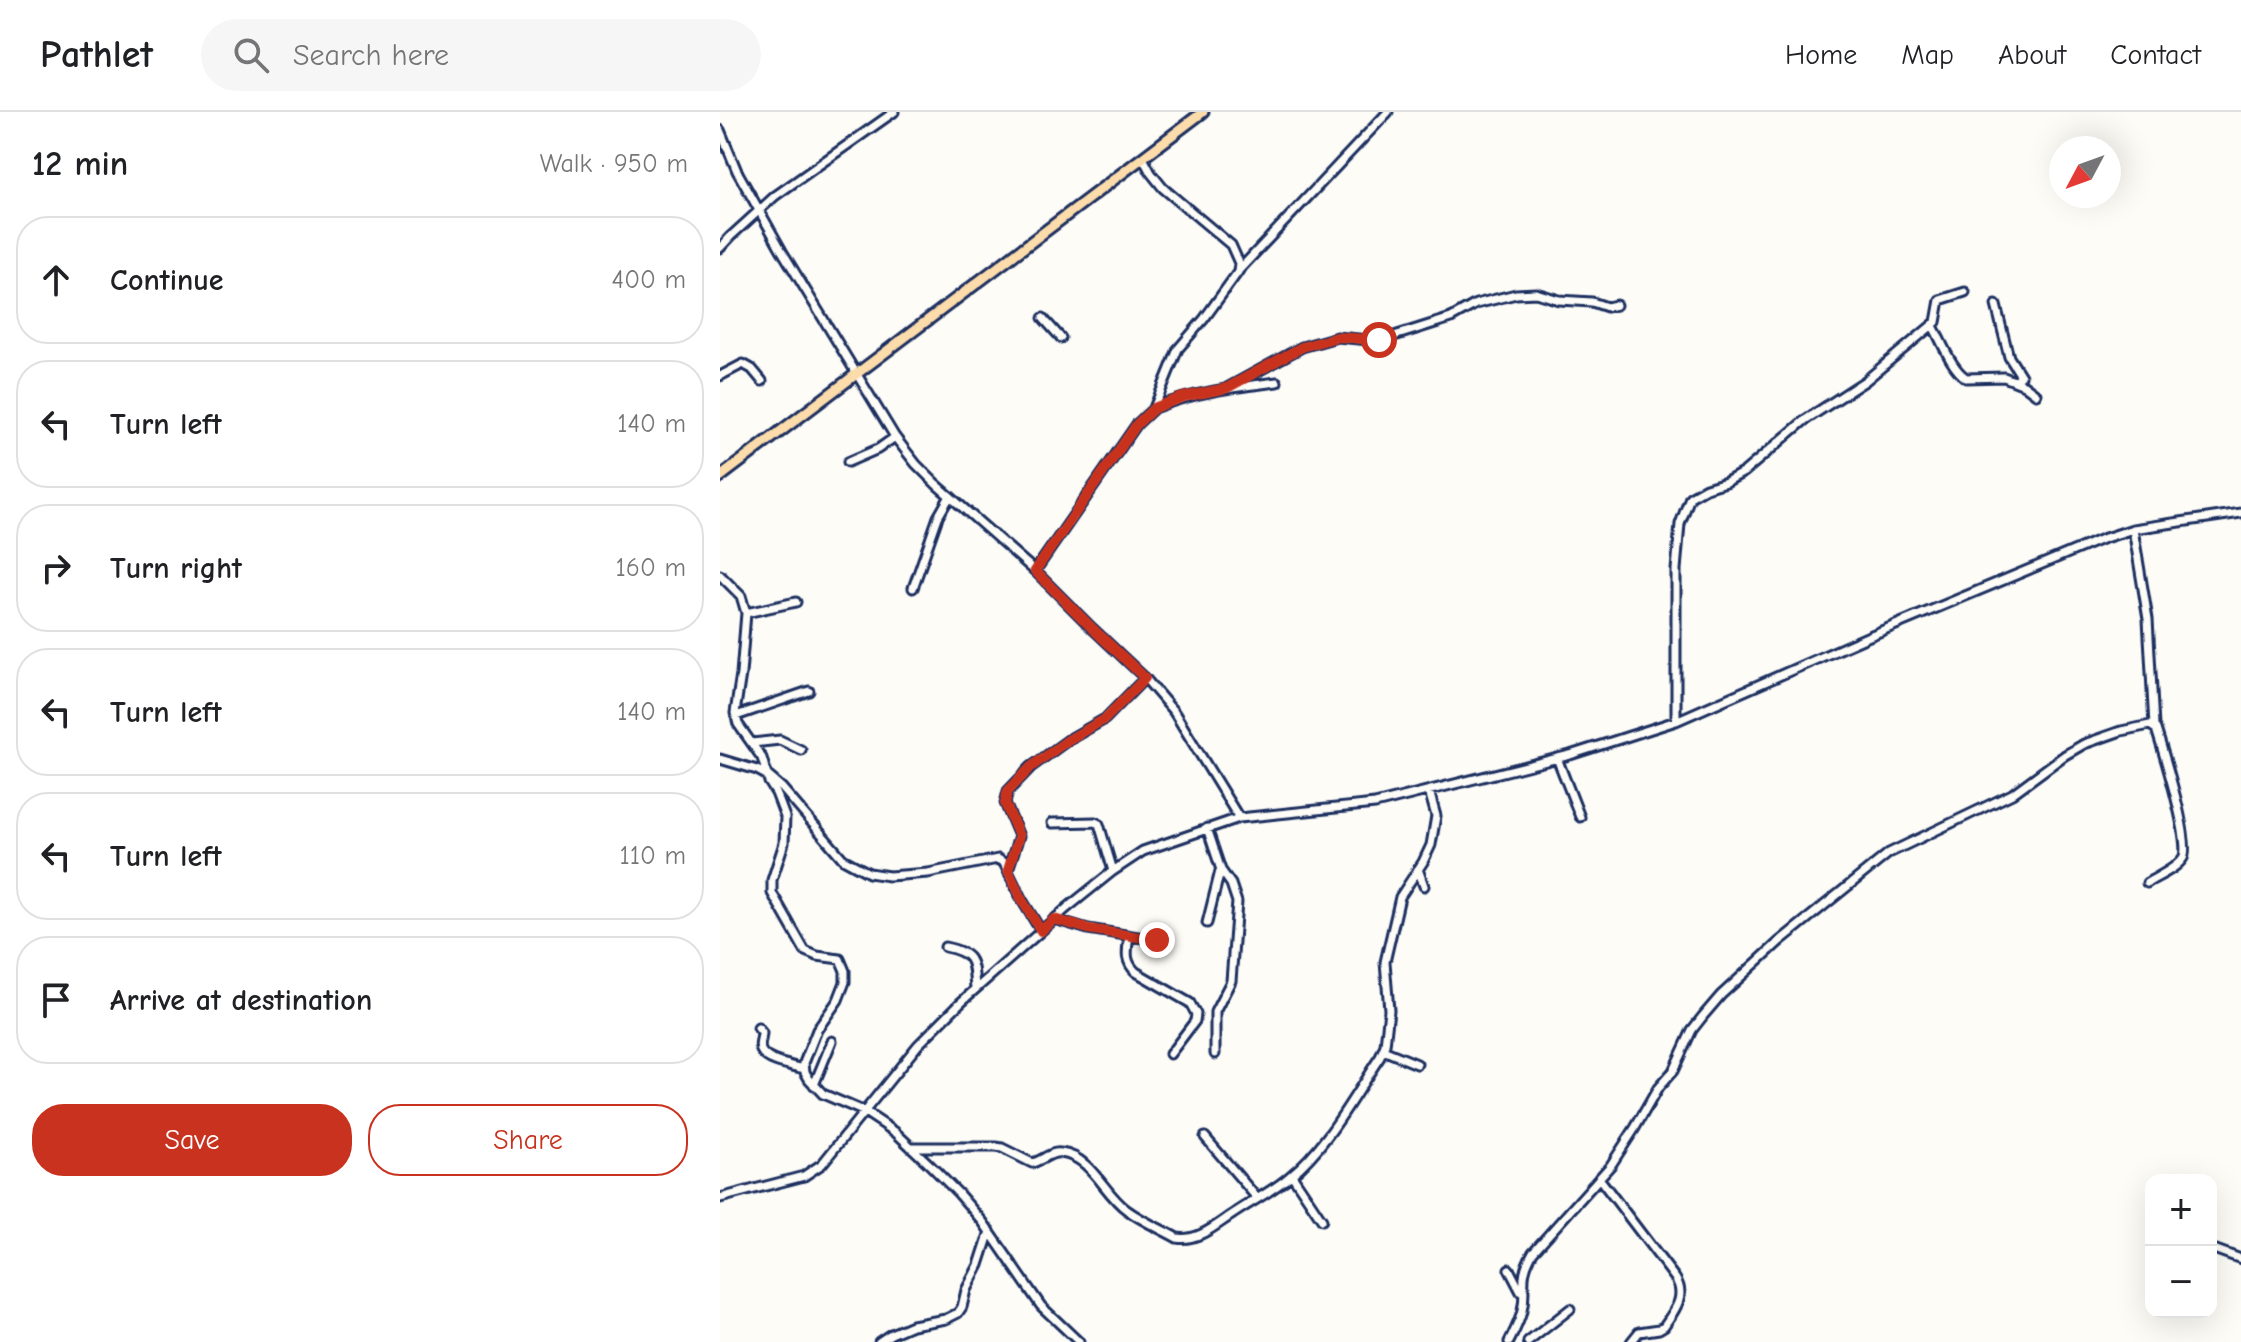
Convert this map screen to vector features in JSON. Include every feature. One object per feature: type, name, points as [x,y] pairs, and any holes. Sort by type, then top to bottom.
[{"type":"main road","points":[[720,477],[1203,112]]},
{"type":"street","points":[[720,248],[760,209],[894,112]]},
{"type":"street","points":[[1154,408],[1178,349],[1204,319],[1240,267],[1388,112]]},
{"type":"street","points":[[720,130],[737,171],[782,251],[895,437],[916,464],[1035,571],[1145,678],[1174,712],[1239,818]]},
{"type":"street","points":[[1143,158],[1163,188],[1231,245],[1240,267]]},
{"type":"street","points":[[1676,721],[1676,570],[1680,524],[1690,497],[1744,472],[1805,420],[1865,381],[1933,326],[1939,316],[1940,300],[1965,292]]},
{"type":"street","points":[[1227,388],[1302,347],[1337,337],[1369,340],[1391,337],[1451,318],[1476,304],[1516,294],[1536,293],[1559,300],[1607,307],[1616,305]]},
{"type":"street","points":[[1996,305],[2009,357],[2021,376],[2015,381]]},
{"type":"street","points":[[1043,318],[1061,338]]},
{"type":"street","points":[[1933,326],[1961,375],[1972,378],[1993,375],[2015,381],[2036,394]]},
{"type":"street","points":[[720,376],[743,364],[762,381]]},
{"type":"street","points":[[1035,571],[1137,424],[1154,408],[1183,397],[1277,382]]},
{"type":"street","points":[[848,462],[878,449],[895,437]]},
{"type":"street","points":[[913,588],[938,517],[950,496]]},
{"type":"street","points":[[720,1198],[804,1176],[822,1164],[918,1045],[975,989],[1054,919],[1143,851],[1239,818],[1375,804],[1557,758],[1676,721],[2054,558],[2133,529],[2241,513]]},
{"type":"street","points":[[2133,529],[2148,619],[2154,726],[2170,773],[2186,844],[2183,858],[2147,883]]},
{"type":"street","points":[[720,575],[741,596],[746,613],[736,716],[738,724],[762,758],[785,817],[781,855],[772,880],[772,893],[801,947],[811,955],[840,959],[845,971],[842,992],[817,1030],[804,1069],[814,1085],[832,1099],[865,1112],[895,1132],[958,1193],[990,1231],[1041,1306],[1079,1342]]},
{"type":"street","points":[[746,613],[796,602]]},
{"type":"street","points":[[1008,870],[1019,836],[1005,803],[1008,791],[1031,767],[1068,740],[1105,719],[1145,678]]},
{"type":"street","points":[[736,716],[809,691]]},
{"type":"street","points":[[1509,1342],[1522,1310],[1522,1277],[1533,1252],[1599,1178],[1630,1137],[1658,1088],[1673,1071],[1692,1030],[1755,962],[1879,859],[2012,794],[2084,744],[2121,731],[2154,726]]},
{"type":"street","points":[[752,743],[780,740],[801,750]]},
{"type":"street","points":[[1557,758],[1580,817]]},
{"type":"street","points":[[720,759],[768,776],[843,859],[869,873],[889,876],[928,873],[998,859],[1004,863],[1041,931]]},
{"type":"street","points":[[911,1147],[996,1147],[1032,1163],[1059,1152],[1082,1163],[1129,1211],[1167,1233],[1185,1239],[1210,1229],[1292,1175],[1323,1141],[1383,1050],[1389,1010],[1385,962],[1400,897],[1431,845],[1436,816],[1429,791]]},
{"type":"street","points":[[1052,823],[1099,824],[1113,871]]},
{"type":"street","points":[[1207,828],[1221,870],[1234,891],[1237,915],[1231,981],[1215,1012],[1215,1054]]},
{"type":"street","points":[[1418,869],[1424,886]]},
{"type":"street","points":[[1207,923],[1221,870]]},
{"type":"street","points":[[1054,919],[1088,929],[1157,940]]},
{"type":"street","points":[[1129,936],[1126,953],[1130,966],[1190,1003],[1196,1014],[1195,1021],[1170,1054]]},
{"type":"street","points":[[945,947],[969,956],[975,989]]},
{"type":"street","points":[[758,1028],[762,1033],[762,1052],[772,1060],[804,1069]]},
{"type":"street","points":[[814,1085],[832,1041]]},
{"type":"street","points":[[1383,1050],[1417,1064]]},
{"type":"street","points":[[1205,1137],[1257,1198]]},
{"type":"street","points":[[1292,1175],[1322,1220]]},
{"type":"street","points":[[1599,1178],[1675,1278],[1682,1292],[1664,1326],[1639,1332],[1631,1342]]},
{"type":"street","points":[[879,1342],[902,1329],[946,1319],[958,1313],[990,1231]]},
{"type":"street","points":[[2217,1250],[2241,1259]]},
{"type":"street","points":[[1509,1269],[1523,1295]]},
{"type":"street","points":[[1528,1342],[1570,1309]]},
{"type":"route","points":[[1157,940],[1088,929],[1054,919],[1041,931],[1008,870],[1019,833],[1005,803],[1008,791],[1031,767],[1068,740],[1105,719],[1145,678],[1035,571],[1137,424],[1154,408],[1183,397],[1227,388],[1302,347],[1337,337],[1379,340]]}]
